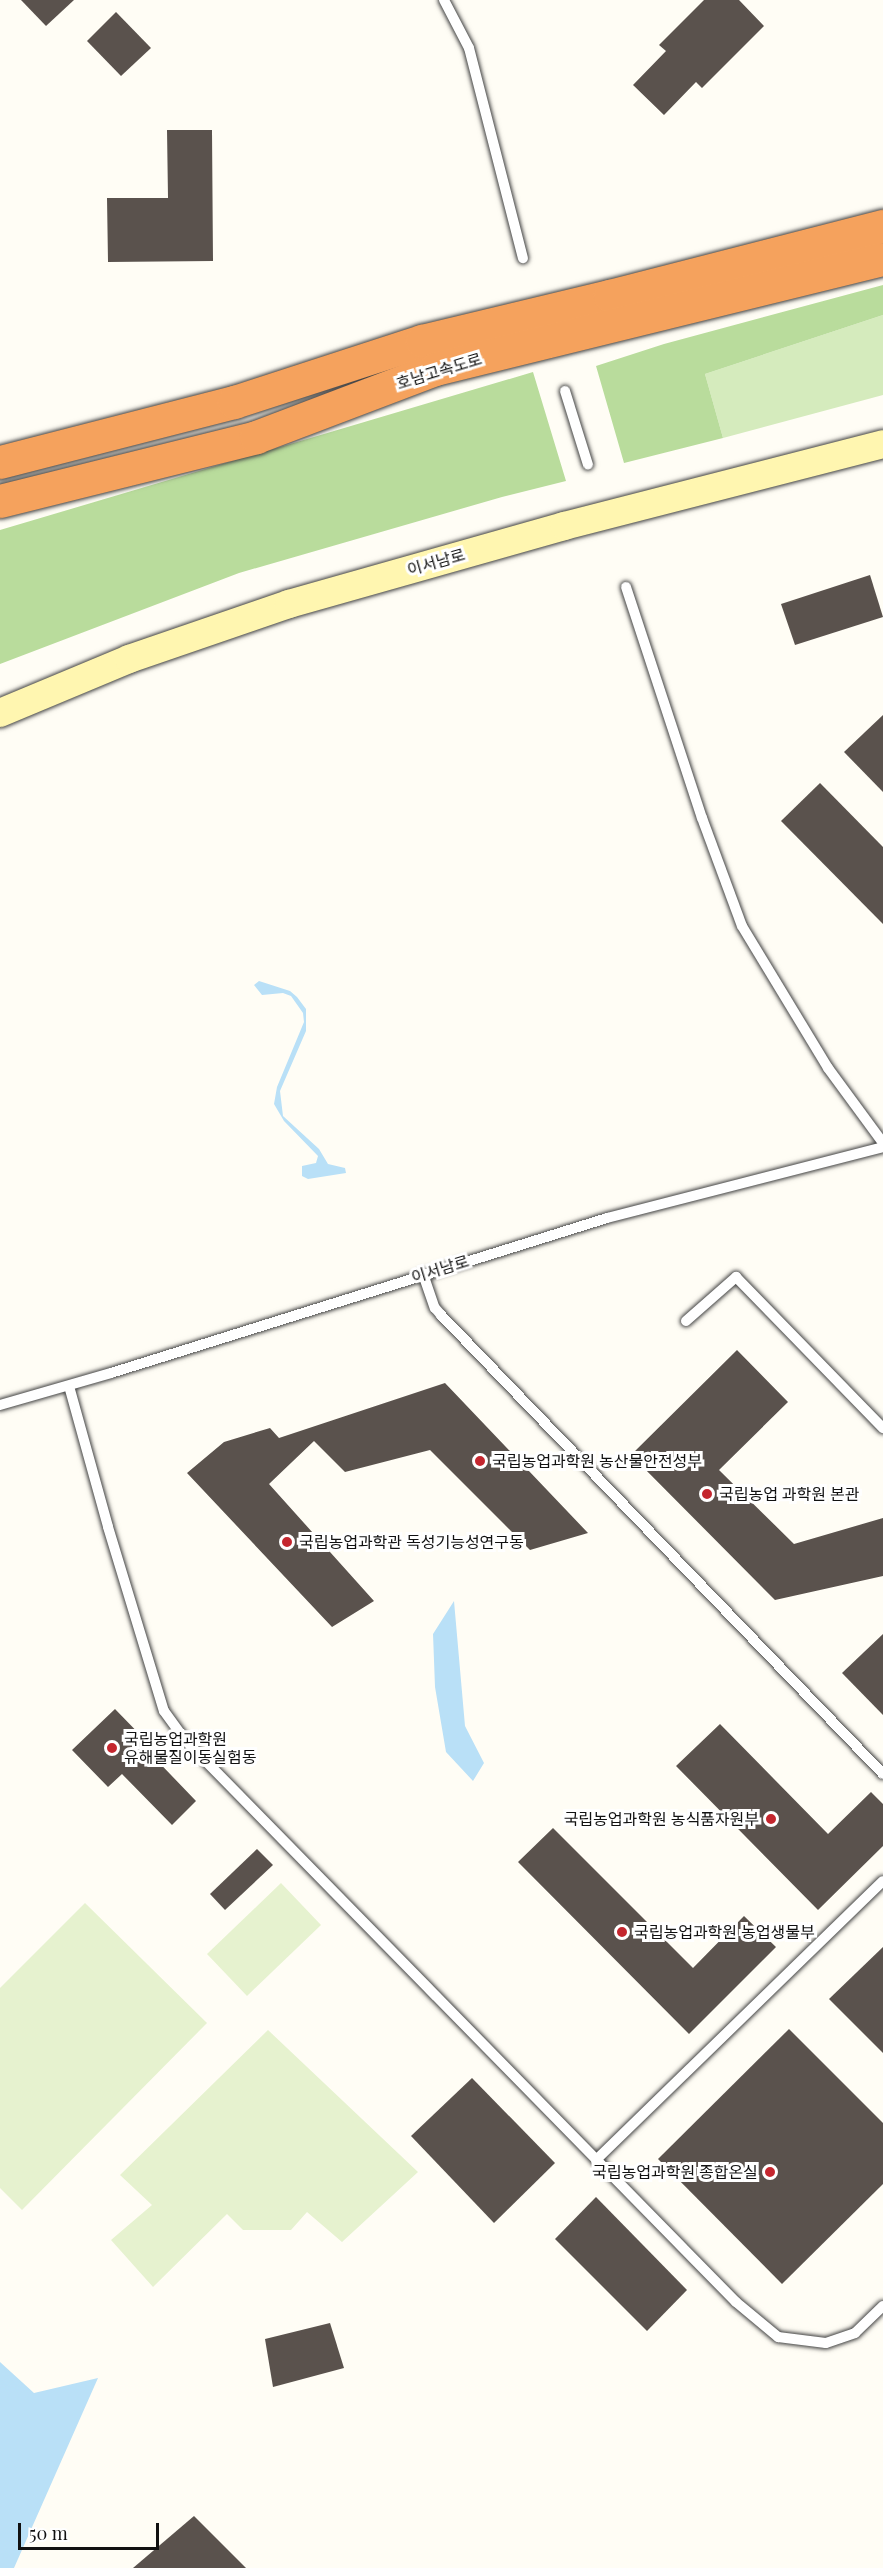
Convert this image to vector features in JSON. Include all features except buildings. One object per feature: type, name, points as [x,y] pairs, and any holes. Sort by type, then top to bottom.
[{"type":"highway","name":"호남고속도로","points":[[0,462],[234,402],[422,341],[610,296],[883,226]]},
{"type":"highway","name":"호남고속도로","points":[[0,501],[256,437],[435,369],[883,259]]},
{"type":"main road","name":"이서남로","points":[[0,713],[129,659],[289,604],[564,526],[883,444]]},
{"type":"lane","points":[[444,0],[469,48],[523,258]]},
{"type":"lane","points":[[565,391],[588,465]]},
{"type":"lane","points":[[626,587],[702,818],[742,926],[828,1068],[883,1145]]},
{"type":"lane","name":"이서남로","points":[[0,1405],[69,1386],[607,1218],[883,1145]]},
{"type":"lane","points":[[423,1274],[435,1308],[441,1315],[883,1774]]},
{"type":"lane","points":[[686,1322],[736,1277],[883,1428]]},
{"type":"lane","points":[[69,1386],[108,1527],[164,1711],[186,1741],[736,2302],[778,2337],[826,2343],[855,2333],[883,2306]]},
{"type":"lane","points":[[596,2160],[883,1881]]},
{"type":"green space","points":[[883,285],[883,315],[705,374],[723,438],[624,463],[596,366],[664,344]]},
{"type":"green space","points":[[883,315],[883,395],[723,438],[705,374]]},
{"type":"green space","points":[[533,372],[566,481],[502,497],[239,573],[0,664],[0,530]]},
{"type":"green space","points":[[281,1883],[321,1925],[247,1996],[207,1954]]},
{"type":"green space","points":[[85,1903],[207,2023],[22,2210],[0,2188],[0,1988]]},
{"type":"green space","points":[[268,2030],[418,2172],[342,2242],[307,2212],[291,2230],[243,2230],[227,2214],[153,2287],[111,2240],[152,2205],[120,2175]]},
{"type":"water","points":[[259,981],[290,991],[306,1009],[306,1031],[280,1091],[283,1116],[319,1149],[328,1164],[345,1168],[346,1173],[308,1179],[302,1176],[302,1166],[316,1163],[318,1156],[284,1121],[274,1104],[277,1087],[304,1022],[303,1013],[291,996],[283,993],[262,995],[254,985]]},
{"type":"water","points":[[454,1601],[465,1726],[484,1763],[473,1781],[446,1752],[435,1687],[433,1634]]},
{"type":"water","points":[[0,2362],[34,2393],[98,2378],[14,2568],[0,2568]]},
{"type":"place","name":"국립농업과학원 농산물안전성부","points":[[480,1461]]},
{"type":"place","name":"국립농업 과학원 본관","points":[[707,1494]]},
{"type":"place","name":"국립농업과학관 독성기능성연구동","points":[[287,1542]]},
{"type":"place","name":"국립농업과학원 유해물질이동실험동","points":[[112,1748]]},
{"type":"place","name":"국립농업과학원 농식품자원부","points":[[771,1819]]},
{"type":"place","name":"국립농업과학원 농업생물부","points":[[622,1932]]},
{"type":"place","name":"국립농업과학원 종합온실","points":[[770,2172]]}]
